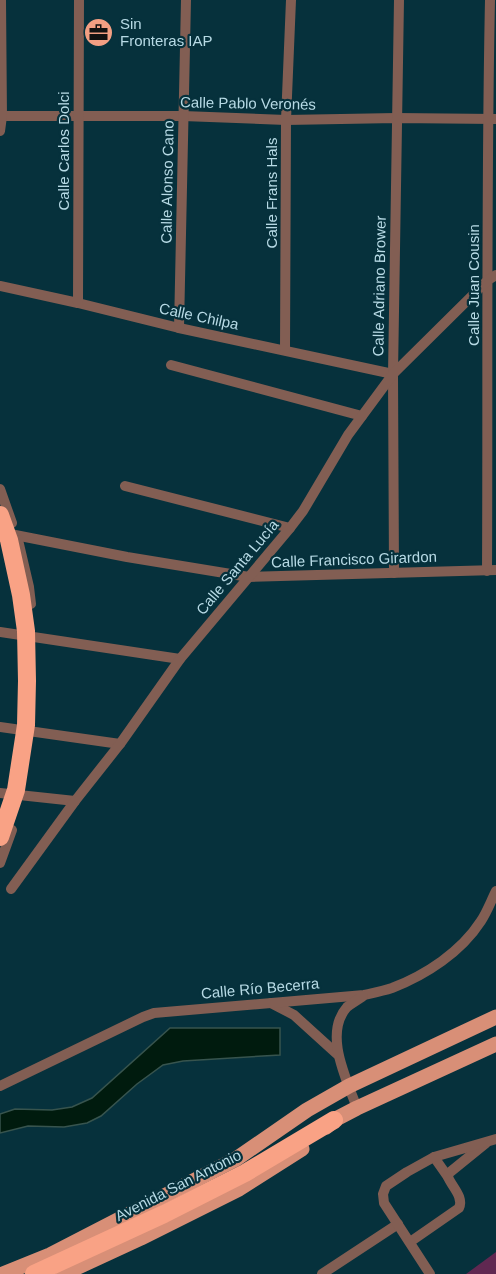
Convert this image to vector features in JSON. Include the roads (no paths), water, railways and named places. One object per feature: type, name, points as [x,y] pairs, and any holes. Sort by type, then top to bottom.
[{"type":"highway","points":[[0,515],[9,540],[21,595],[26,631],[27,681],[26,725],[16,790],[0,837]]},
{"type":"highway","name":"Avenida San Antonio","points":[[34,1274],[164,1214],[245,1173],[334,1120]]},
{"type":"main road","points":[[3,1274],[50,1255],[236,1159],[307,1110],[349,1086],[496,1017]]},
{"type":"main road","points":[[63,1274],[239,1189],[306,1146],[334,1120],[496,1044]]},
{"type":"street","points":[[0,131],[1,0]]},
{"type":"street","name":"Calle Carlos Dolci","points":[[78,303],[79,0]]},
{"type":"street","name":"Calle Alonso Cano","points":[[179,328],[186,0]]},
{"type":"street","name":"Calle Frans Hals","points":[[285,350],[286,120],[291,0]]},
{"type":"street","name":"Calle Adriano Brower","points":[[394,573],[393,374],[399,0]]},
{"type":"street","name":"Calle Juan Cousin","points":[[490,0],[491,571]]},
{"type":"street","name":"Calle Pablo Veronés","points":[[1,116],[183,116],[286,120],[492,119]]},
{"type":"street","name":"Calle Santa Lucía","points":[[11,889],[120,744],[180,659],[303,511],[348,435],[393,374],[492,277]]},
{"type":"street","name":"Calle Chilpa","points":[[0,286],[179,328],[393,374]]},
{"type":"street","points":[[171,365],[362,416]]},
{"type":"street","points":[[125,486],[290,528]]},
{"type":"street","points":[[0,489],[17,536],[29,587],[35,636],[34,732],[24,796],[0,863]]},
{"type":"street","name":"Calle Francisco Girardon","points":[[0,532],[127,557],[249,577],[491,571]]},
{"type":"street","points":[[0,632],[180,659]]},
{"type":"street","points":[[0,727],[120,744]]},
{"type":"street","points":[[0,793],[75,801]]},
{"type":"street","name":"Calle Río Becerra","points":[[0,1086],[154,1013],[364,995],[390,988],[417,976],[443,960],[463,943],[481,921],[496,891]]},
{"type":"street","points":[[357,1108],[337,1054],[337,1032],[342,1014],[364,995]]},
{"type":"street","points":[[271,1002],[294,1015],[337,1054]]},
{"type":"street","points":[[430,1274],[384,1203],[383,1194],[386,1186],[434,1157],[493,1140]]},
{"type":"street","points":[[448,1177],[449,1173],[493,1140]]},
{"type":"street","points":[[410,1242],[459,1208],[461,1204],[448,1177],[434,1157]]},
{"type":"street","points":[[322,1274],[398,1224]]},
{"type":"place","name":"Sin Fronteras IAP","points":[[99,32]]}]
